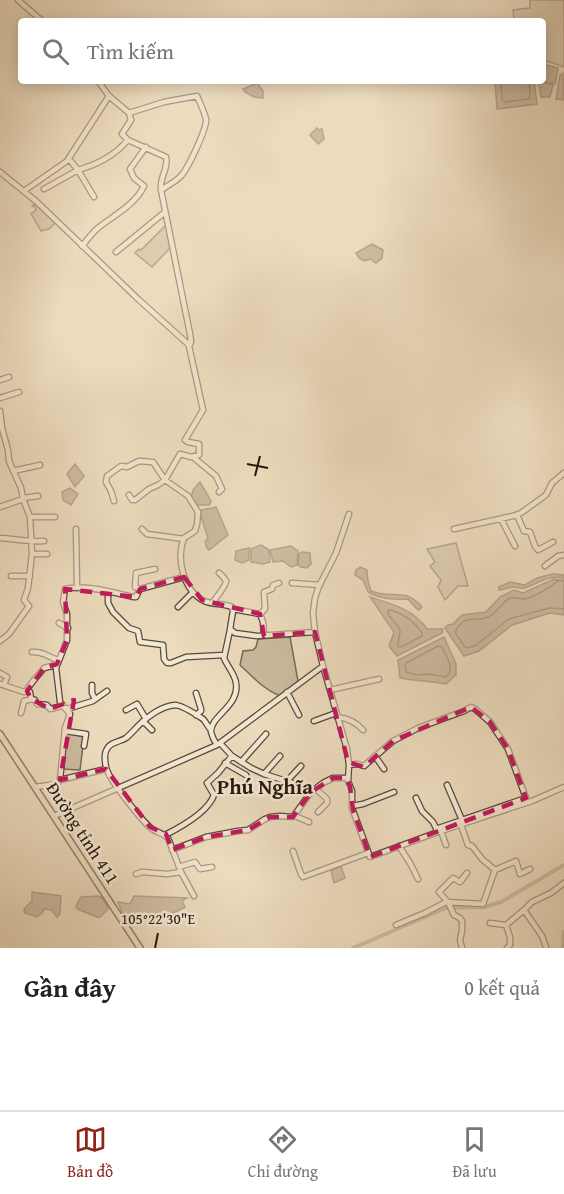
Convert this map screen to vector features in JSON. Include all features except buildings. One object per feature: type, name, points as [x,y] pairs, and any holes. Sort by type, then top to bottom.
[{"type":"main road","name":"Đường tỉnh 411","points":[[0,734],[140,948]]},
{"type":"street","points":[[18,0],[39,18]]},
{"type":"street","points":[[100,84],[110,96],[129,112],[130,120],[123,131],[128,140],[166,157],[168,163],[160,183],[160,190],[190,334],[189,346],[203,410],[185,440],[199,444],[200,455],[193,457]]},
{"type":"street","points":[[24,191],[69,159],[110,96]]},
{"type":"street","points":[[129,112],[164,102],[198,96],[206,119],[205,128],[195,153],[180,177],[160,190]]},
{"type":"street","points":[[44,189],[78,170],[113,155],[128,140]]},
{"type":"street","points":[[82,246],[95,231],[130,203],[143,188],[144,186],[134,178],[130,169],[146,147]]},
{"type":"street","points":[[69,159],[94,197]]},
{"type":"street","points":[[0,172],[24,191],[189,346]]},
{"type":"street","points":[[116,252],[165,212]]},
{"type":"street","points":[[0,380],[9,377]]},
{"type":"street","points":[[0,398],[19,392]]},
{"type":"street","points":[[0,412],[9,461],[30,517],[32,554],[28,588],[24,600],[29,607],[9,634],[0,641]]},
{"type":"street","points":[[129,495],[132,500],[135,500],[165,480],[180,454],[193,457],[216,476],[222,489],[219,492]]},
{"type":"street","points":[[0,463],[9,461]]},
{"type":"street","points":[[114,501],[105,482],[107,476],[121,466],[127,467],[139,461],[151,462],[156,465],[165,480],[188,496],[198,512],[195,531],[183,539],[147,534],[142,529]]},
{"type":"street","points":[[13,471],[40,465]]},
{"type":"street","points":[[454,529],[517,515],[546,495],[552,483],[564,473]]},
{"type":"street","points":[[0,507],[23,498],[38,496]]},
{"type":"street","points":[[349,514],[336,553],[315,598],[313,609],[315,632],[346,749],[352,806],[369,855]]},
{"type":"street","points":[[517,515],[524,531],[530,531],[538,550],[553,542]]},
{"type":"street","points":[[30,517],[55,517]]},
{"type":"street","points":[[501,519],[515,546]]},
{"type":"street","points":[[76,529],[77,588]]},
{"type":"street","points":[[0,538],[31,542],[44,541]]},
{"type":"street","points":[[183,539],[181,557],[184,577],[193,592],[202,600],[260,614]]},
{"type":"street","points":[[32,554],[47,554]]},
{"type":"street","points":[[544,566],[558,556],[564,555]]},
{"type":"street","points":[[155,569],[136,573],[135,588],[140,589],[184,577]]},
{"type":"street","points":[[212,603],[225,582],[225,578],[219,573]]},
{"type":"street","points":[[11,576],[30,576]]},
{"type":"street","points":[[292,583],[320,585]]},
{"type":"street","points":[[260,614],[265,609],[264,592],[272,589],[273,585],[279,584]]},
{"type":"street","points":[[60,780],[65,731],[70,714],[60,702],[58,687],[57,663],[67,640],[68,628],[63,593],[65,589],[71,587],[136,597],[140,589]]},
{"type":"street","points":[[108,592],[108,603],[113,612],[129,628],[138,631],[140,642],[163,645],[167,663],[186,657],[224,656]]},
{"type":"street","points":[[178,607],[193,592]]},
{"type":"street","points":[[211,730],[214,722],[231,704],[237,687],[224,656],[233,609]]},
{"type":"street","points":[[260,614],[264,635]]},
{"type":"street","points":[[60,623],[68,628]]},
{"type":"street","points":[[230,629],[233,633],[264,635],[315,632]]},
{"type":"street","points":[[32,652],[40,652],[57,663]]},
{"type":"street","points":[[27,691],[44,668],[57,663]]},
{"type":"street","points":[[54,816],[219,744],[324,666]]},
{"type":"street","points":[[0,673],[7,677],[2,685],[27,691]]},
{"type":"street","points":[[330,690],[379,678]]},
{"type":"street","points":[[92,685],[95,699]]},
{"type":"street","points":[[27,691],[30,692],[30,698],[37,704],[47,705],[50,708],[90,703],[107,691]]},
{"type":"street","points":[[287,692],[299,715]]},
{"type":"street","points":[[196,693],[201,709],[196,715]]},
{"type":"street","points":[[21,713],[24,701],[32,699]]},
{"type":"street","points":[[126,710],[137,704],[152,730]]},
{"type":"street","points":[[193,895],[168,838],[150,827],[117,788],[106,769],[107,748],[125,739],[157,711],[176,705],[183,706],[205,721],[219,744],[232,756],[264,774],[299,784],[310,794]]},
{"type":"street","points":[[349,765],[364,766],[390,743],[407,733],[471,707],[475,709],[490,722],[508,749],[526,796],[462,823]]},
{"type":"street","points":[[314,721],[336,715],[349,720],[363,730]]},
{"type":"street","points":[[65,731],[87,735],[84,746]]},
{"type":"street","points":[[241,762],[266,734]]},
{"type":"street","points":[[165,835],[182,827],[209,806],[214,795],[207,783],[232,756]]},
{"type":"street","points":[[264,774],[279,756]]},
{"type":"street","points":[[375,756],[384,769]]},
{"type":"street","points":[[225,763],[246,775]]},
{"type":"street","points":[[287,781],[301,766]]},
{"type":"street","points":[[35,788],[57,784],[60,780],[106,769]]},
{"type":"street","points":[[295,816],[310,794],[328,779],[348,778]]},
{"type":"street","points":[[447,785],[468,845],[472,846],[495,870]]},
{"type":"street","points":[[293,851],[303,877],[532,801],[564,788]]},
{"type":"street","points":[[316,789],[327,799],[327,803],[318,812]]},
{"type":"street","points":[[352,806],[394,792]]},
{"type":"street","points":[[416,798],[422,811],[431,819],[446,845]]},
{"type":"street","points":[[172,850],[206,837],[248,830],[265,819],[295,816],[309,822]]},
{"type":"street","points":[[399,846],[418,879]]},
{"type":"street","points":[[396,926],[448,902],[484,903],[495,870],[516,861],[520,874],[530,869]]},
{"type":"street","points":[[136,874],[142,872],[167,874],[195,862],[200,869],[212,867]]},
{"type":"street","points":[[462,948],[460,938],[462,921],[452,912],[448,902],[439,892],[452,879],[460,882],[467,873]]},
{"type":"street","points":[[490,922],[506,924],[536,899],[551,893],[564,883]]},
{"type":"street","points":[[524,910],[542,936],[546,947]]},
{"type":"street","points":[[506,924],[510,947]]},
{"type":"highlighted area","points":[[184,577],[202,600],[260,614],[264,636],[315,632],[348,762],[364,767],[393,741],[471,707],[490,722],[508,749],[526,798],[370,857],[353,810],[350,786],[346,778],[333,778],[311,792],[293,817],[270,817],[248,830],[206,837],[172,850],[166,834],[150,827],[106,769],[60,780],[74,700],[50,709],[31,699],[27,691],[44,668],[57,664],[67,640],[65,589],[136,597],[140,589]]},
{"type":"shaded area","points":[[530,0],[564,0],[564,67],[546,61],[546,18],[514,18],[513,10],[530,8]]},
{"type":"shaded area","points":[[37,203],[56,222],[49,229],[41,231],[31,214],[36,210],[32,206]]},
{"type":"shaded area","points":[[166,225],[171,247],[152,267],[135,253]]},
{"type":"shaded area","points":[[456,543],[468,586],[458,586],[445,600],[438,587],[441,580],[430,566],[435,562],[427,549]]},
{"type":"shaded area","points":[[290,637],[298,681],[280,696],[263,686],[240,665],[243,651],[253,650],[258,639]]},
{"type":"shaded area","points":[[66,733],[84,737],[80,770],[62,769]]},
{"type":"water","points":[[546,65],[558,68],[555,84],[546,82]]},
{"type":"water","points":[[563,73],[564,100],[556,99],[560,75]]},
{"type":"water","points":[[258,84],[263,91],[263,98],[254,97],[243,89]]},
{"type":"water","points":[[495,84],[534,84],[537,104],[497,109]]},
{"type":"water","points":[[539,84],[553,85],[550,97],[541,97]]},
{"type":"water","points":[[317,128],[322,129],[324,139],[318,144],[310,135]]},
{"type":"water","points":[[372,244],[383,250],[382,258],[376,263],[370,259],[364,261],[356,253]]},
{"type":"water","points":[[75,464],[84,476],[75,487],[67,474]]},
{"type":"water","points":[[200,482],[210,499],[209,505],[197,505],[191,498],[193,490]]},
{"type":"water","points":[[70,488],[78,494],[71,505],[63,500],[62,492]]},
{"type":"water","points":[[216,507],[228,535],[209,550],[205,542],[208,538],[200,513],[202,510]]},
{"type":"water","points":[[261,545],[269,550],[270,562],[263,564],[251,562],[251,549]]},
{"type":"water","points":[[291,546],[298,551],[297,565],[291,567],[283,561],[273,562],[270,550]]},
{"type":"water","points":[[249,548],[249,560],[242,563],[235,560],[236,551]]},
{"type":"water","points":[[310,553],[311,564],[307,568],[298,565],[299,554]]},
{"type":"water","points":[[360,567],[367,570],[371,591],[403,595],[416,601],[422,607],[417,609],[408,599],[387,598],[368,592],[363,580],[355,575],[356,570]]},
{"type":"water","points":[[553,574],[564,575],[564,578],[549,578],[523,588],[513,587],[499,590],[499,587],[510,582],[525,585],[537,578]]},
{"type":"water","points":[[554,579],[564,581],[564,615],[550,613],[512,625],[479,651],[464,656],[445,628],[462,615],[486,612],[500,597],[514,590],[523,593]]},
{"type":"water","points":[[370,597],[402,608],[427,629],[443,629],[442,633],[397,656],[389,646],[394,632]]},
{"type":"water","points":[[444,637],[456,664],[456,675],[446,684],[400,678],[398,660]]},
{"type":"water","points":[[341,866],[345,878],[334,883],[331,871]]},
{"type":"water","points":[[32,892],[61,896],[60,914],[57,917],[52,910],[44,909],[37,917],[25,913],[24,909],[32,901]]},
{"type":"water","points":[[98,896],[108,907],[100,917],[77,909],[76,906],[81,897]]},
{"type":"water","points":[[134,896],[187,898],[182,901],[185,907],[173,913],[161,915],[152,913],[133,918],[122,912],[118,902],[130,904]]},
{"type":"waterway","points":[[353,948],[446,908],[485,907],[501,902],[564,865]]},
{"type":"waterway","points":[[563,948],[564,932]]},
{"type":"district","name":"Phú Nghĩa","points":[[265,786]]}]
